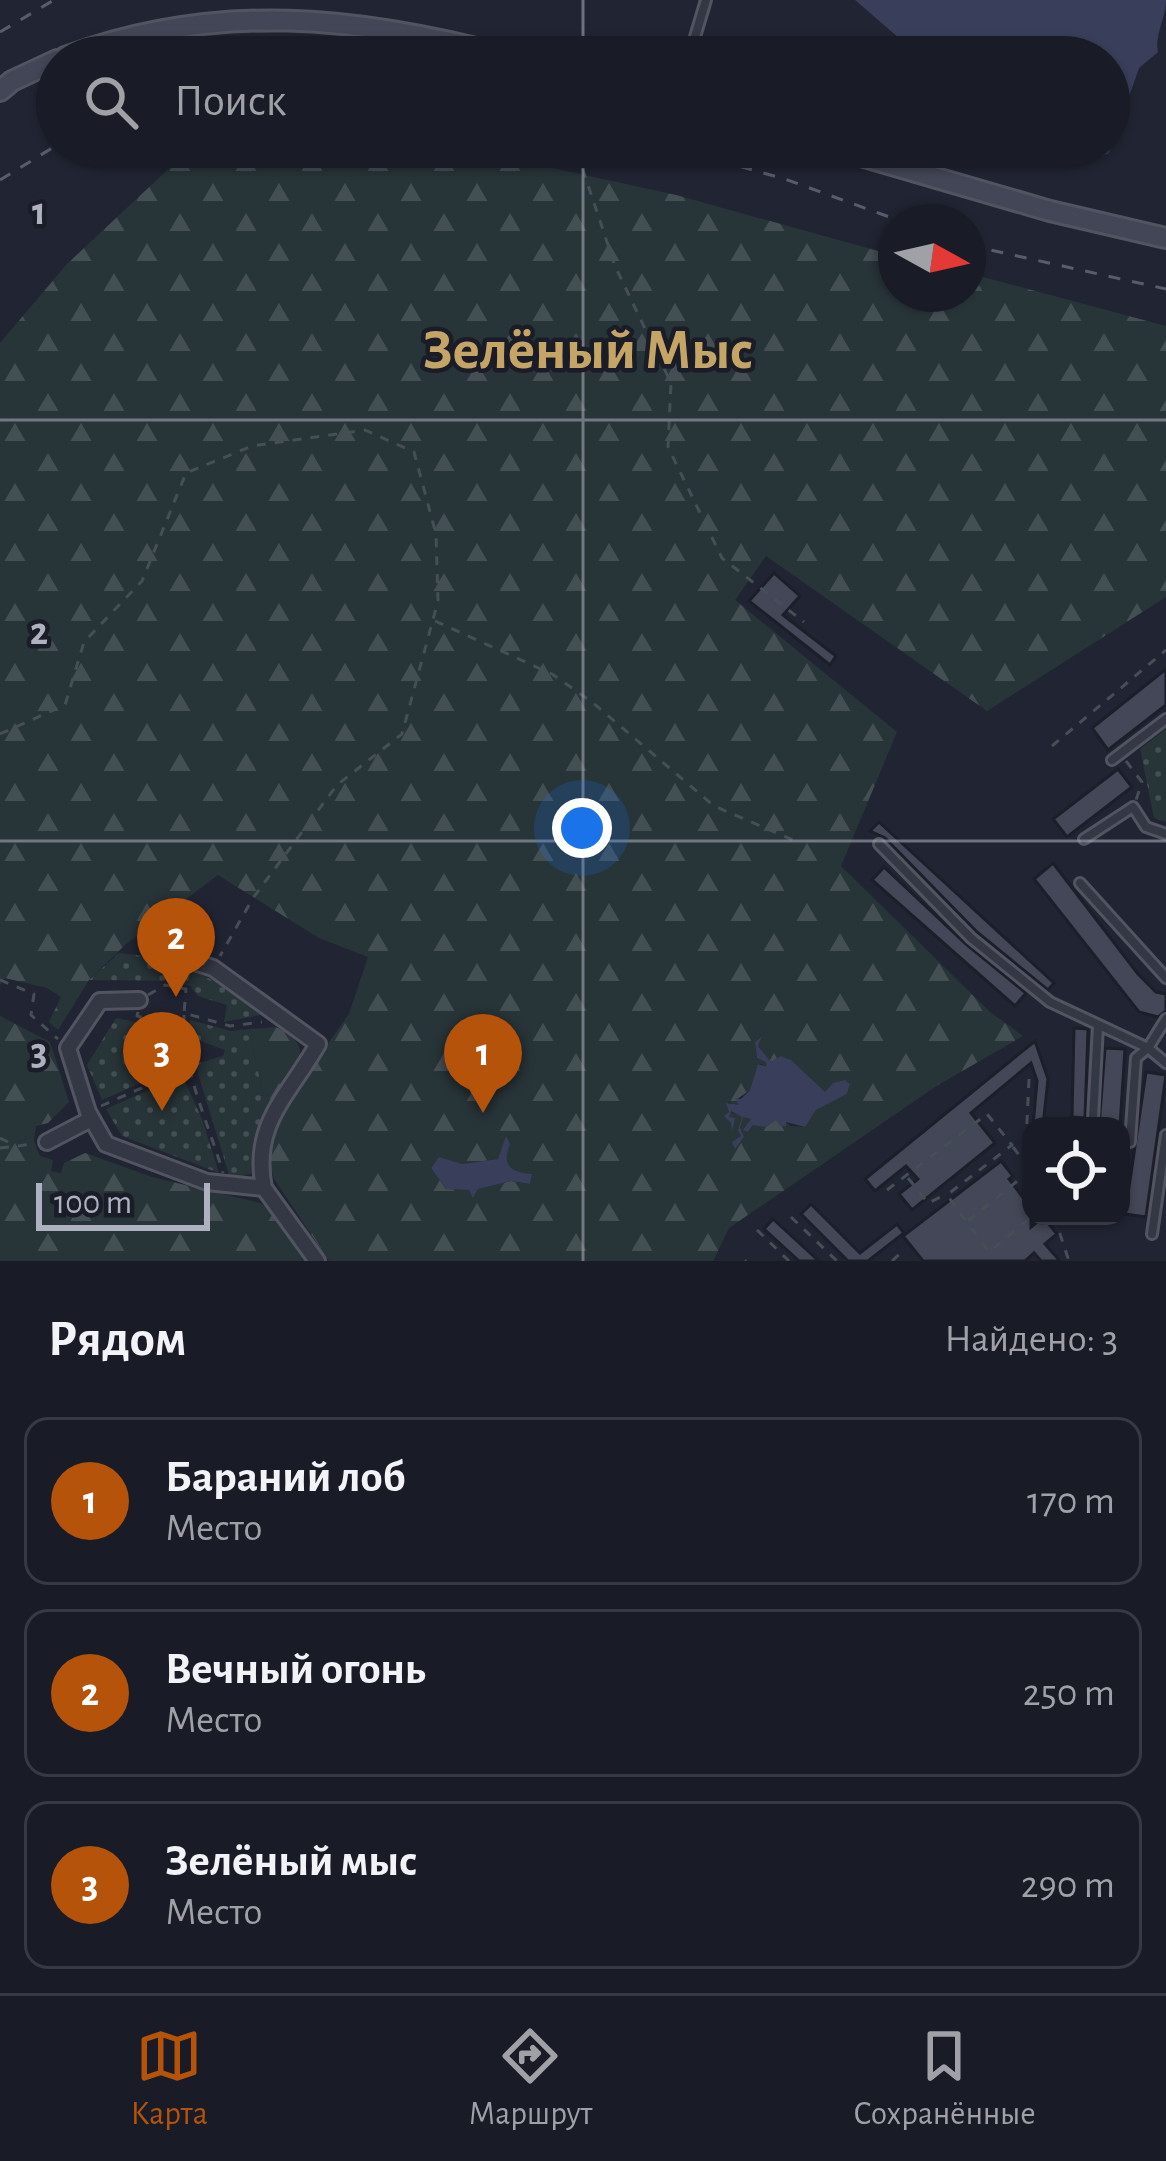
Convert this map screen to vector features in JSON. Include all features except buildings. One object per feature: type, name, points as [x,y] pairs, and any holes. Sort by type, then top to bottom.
[{"type":"street","points":[[126,36],[177,25],[247,20],[352,22],[416,36]]},
{"type":"street","points":[[4,85],[36,70]]},
{"type":"street","points":[[901,168],[1050,212],[1166,238]]},
{"type":"street","points":[[155,949],[213,968],[318,1044],[265,1129],[260,1154],[264,1188],[317,1261]]},
{"type":"street","points":[[140,1000],[100,1001],[68,1048],[91,1119],[106,1144],[227,1186],[264,1188]]},
{"type":"street","points":[[47,1142],[91,1119]]},
{"type":"lane","points":[[695,36],[706,0]]},
{"type":"lane","points":[[1117,757],[1166,719]]},
{"type":"lane","points":[[1084,839],[1133,807],[1146,827],[1166,834]]},
{"type":"lane","points":[[879,844],[971,938],[1050,1002],[1148,1048],[1166,1063]]},
{"type":"lane","points":[[1080,883],[1166,978]]},
{"type":"lane","points":[[1130,1142],[1136,1058],[1166,1019]]},
{"type":"lane","points":[[1093,1117],[1098,1026]]},
{"type":"lane","points":[[1152,1234],[1166,1135]]},
{"type":"path","points":[[582,168],[614,266],[671,383],[668,446],[722,558],[803,622]]},
{"type":"path","points":[[0,734],[64,705],[84,642],[142,581],[186,473],[252,446],[364,430],[414,452],[436,534],[438,601],[401,734],[337,785],[253,898],[213,968]]},
{"type":"path","points":[[433,620],[552,674],[714,806],[793,840]]},
{"type":"path","points":[[1052,746],[1166,650]]},
{"type":"path","points":[[1117,757],[1142,782],[1133,807]]},
{"type":"path","points":[[0,980],[34,994],[31,1015],[68,1048]]},
{"type":"path","points":[[140,1000],[165,985],[186,988],[182,1041],[227,1186]]},
{"type":"path","points":[[184,1013],[230,1027],[283,1019]]},
{"type":"path","points":[[145,1018],[149,1019],[147,1028],[161,1038],[182,1041]]},
{"type":"path","points":[[105,1105],[189,1067]]},
{"type":"path","points":[[1027,1117],[1029,1079]]},
{"type":"path","points":[[887,1190],[987,1114],[1022,1159]]},
{"type":"path","points":[[0,1138],[16,1147]]},
{"type":"path","points":[[0,1148],[47,1142]]},
{"type":"path","points":[[906,1176],[928,1203],[946,1195],[1012,1145]]},
{"type":"path","points":[[967,1222],[1022,1180]]},
{"type":"path","points":[[946,1195],[989,1252],[1022,1224]]},
{"type":"path","points":[[791,1217],[837,1261]]},
{"type":"path","points":[[1057,1225],[1069,1261]]},
{"type":"path","points":[[757,1230],[789,1261]]},
{"type":"path","points":[[892,1261],[905,1249]]},
{"type":"green space","points":[[170,168],[553,168],[676,195],[878,251],[878,312],[986,312],[986,278],[1166,326],[1166,597],[987,711],[766,556],[735,600],[897,732],[841,866],[990,1012],[1023,1036],[938,1085],[729,1228],[713,1261],[329,1261],[274,1179],[265,1153],[272,1123],[349,1014],[368,957],[319,938],[218,875],[126,944],[89,980],[58,1030],[49,1022],[61,997],[47,988],[5,978],[0,985],[0,343],[67,264]],"holes":[[[761,1036],[758,1046],[771,1062],[781,1056],[791,1060],[825,1093],[845,1080],[850,1085],[847,1094],[816,1110],[805,1127],[790,1126],[784,1120],[781,1126],[776,1119],[766,1127],[753,1124],[749,1132],[744,1130],[751,1119],[749,1113],[749,1117],[730,1112],[727,1103],[740,1105],[737,1099],[750,1090],[759,1064],[767,1068],[767,1062],[757,1058],[755,1042]],[[507,1139],[506,1164],[515,1172],[531,1174],[529,1184],[511,1181],[478,1189],[473,1197],[469,1190],[446,1189],[431,1168],[440,1158],[462,1164],[498,1159]]]},
{"type":"green space","points":[[1166,729],[1166,822],[1154,818],[1140,749]]},
{"type":"green space","points":[[119,953],[161,960],[197,973],[266,1014],[224,1022],[227,1005],[198,996],[190,986],[170,981],[89,980]]},
{"type":"green space","points":[[0,1016],[50,1042],[69,1102],[48,1123],[36,1126],[34,1141],[40,1156],[53,1160],[51,1171],[61,1173],[64,1163],[85,1153],[152,1177],[260,1203],[280,1219],[306,1261],[0,1261]]},
{"type":"green space","points":[[116,1018],[145,1024],[144,1033],[168,1045],[179,1066],[102,1100],[87,1065]]},
{"type":"green space","points":[[190,1020],[231,1031],[249,1029],[264,1097],[276,1100],[259,1132],[256,1169],[251,1174],[230,1178],[195,1064],[223,1056],[225,1050],[190,1037]]},
{"type":"green space","points":[[276,1027],[297,1043],[300,1060],[276,1100],[264,1098],[249,1029]]},
{"type":"green space","points":[[182,1075],[219,1173],[122,1136],[106,1109]]},
{"type":"water","points":[[855,0],[1166,0],[1158,52],[1139,68],[1130,94],[1130,36],[897,36]]},
{"type":"water","points":[[762,1036],[758,1046],[771,1062],[781,1056],[791,1060],[825,1092],[833,1083],[845,1080],[850,1084],[847,1094],[816,1110],[805,1127],[786,1122],[780,1126],[776,1120],[766,1127],[753,1125],[748,1132],[743,1130],[751,1119],[743,1117],[740,1128],[744,1137],[735,1149],[732,1142],[741,1136],[738,1130],[742,1117],[731,1111],[729,1117],[735,1118],[732,1132],[724,1116],[729,1112],[726,1103],[739,1105],[735,1098],[741,1099],[750,1090],[758,1064],[767,1067],[757,1058],[755,1042]]},
{"type":"water","points":[[506,1136],[510,1144],[507,1163],[532,1174],[530,1184],[511,1181],[478,1189],[473,1198],[469,1190],[446,1189],[431,1168],[439,1157],[462,1164],[498,1159]]},
{"type":"railway","points":[[0,32],[54,0]]},
{"type":"railway","points":[[0,180],[36,158]]},
{"type":"railway","points":[[746,168],[878,213]]},
{"type":"railway","points":[[986,249],[1166,289]]},
{"type":"place","name":"Вечный огонь","points":[[176,997]]},
{"type":"place","name":"Зелёный мыс","points":[[162,1111]]},
{"type":"place","name":"Бараний лоб","points":[[483,1113]]},
{"type":"district","name":"Зелёный Мыс","points":[[588,348]]}]
